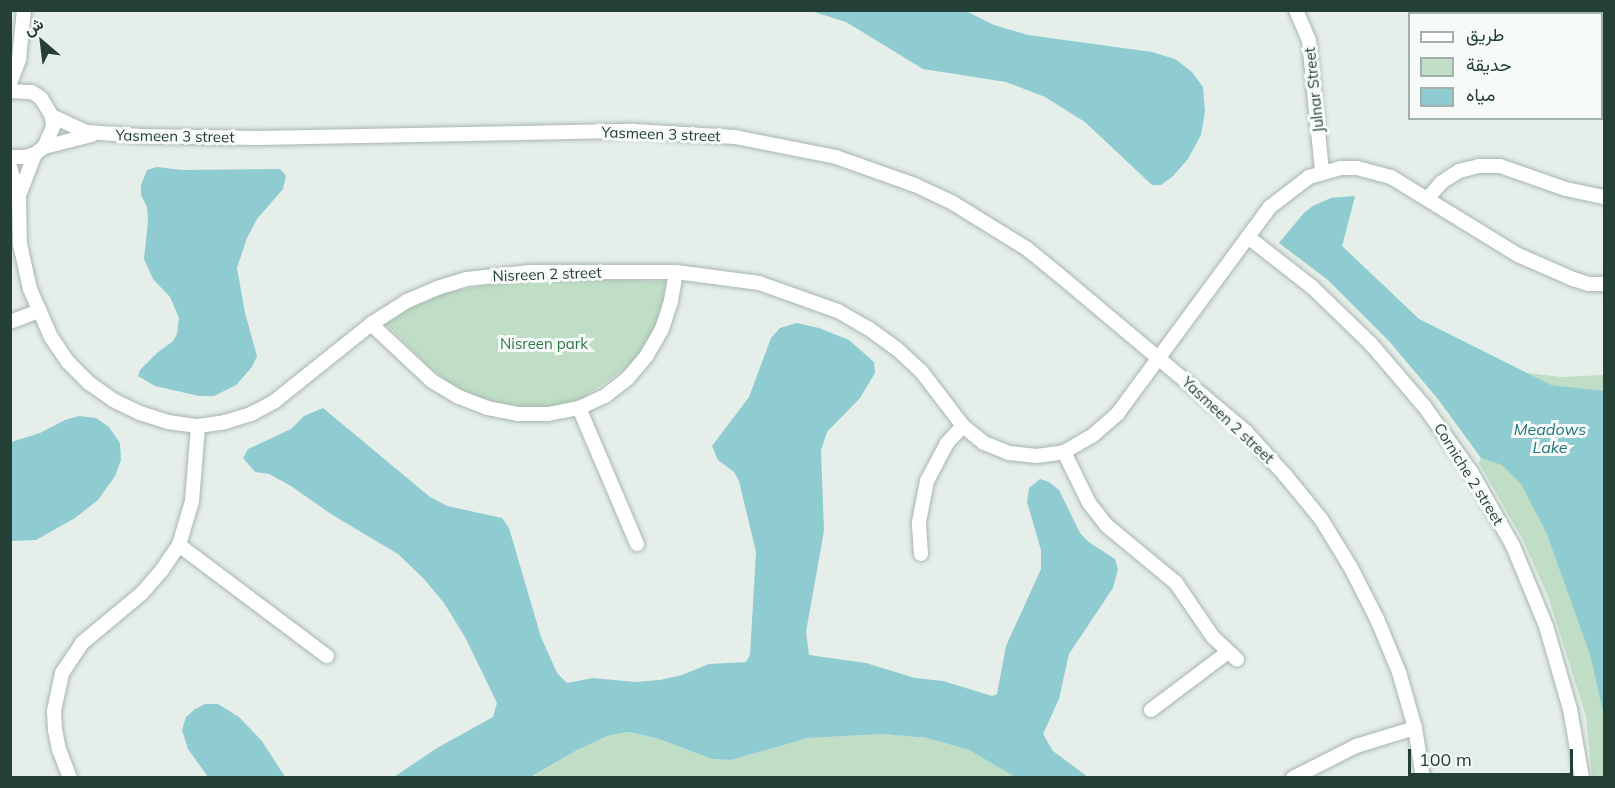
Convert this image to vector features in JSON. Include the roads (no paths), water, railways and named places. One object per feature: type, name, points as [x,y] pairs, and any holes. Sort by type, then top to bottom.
[{"type":"street","points":[[10,83],[19,60],[24,10]]},
{"type":"street","name":"Julnar Street","points":[[1296,10],[1309,41],[1322,172]]},
{"type":"street","points":[[10,91],[32,92],[48,106],[52,116]]},
{"type":"street","name":"Nisreen 2 street","points":[[19,198],[40,150],[50,138],[52,116]]},
{"type":"street","name":"Yasmeen 3 street","points":[[52,116],[75,128],[99,134],[257,138],[634,131],[735,137],[786,145],[875,170],[915,185],[981,219],[1026,248],[1159,358]]},
{"type":"street","name":"Yasmeen 3 street","points":[[10,157],[25,158],[40,150],[99,134]]},
{"type":"street","points":[[1428,198],[1442,182],[1460,171],[1479,166],[1500,166],[1566,189],[1605,198]]},
{"type":"street","name":"Nisreen 2 street","points":[[10,167],[19,198],[20,244],[24,267],[38,311],[68,362],[89,383],[113,400],[140,413],[168,422],[198,426],[225,422],[251,414],[275,401],[371,324],[407,301],[436,288],[467,279],[529,272],[676,272],[759,283],[812,300],[858,322],[896,348],[921,371],[963,426],[984,443],[1009,453],[1037,456],[1064,452],[1092,436],[1118,413],[1248,237],[1283,195],[1322,172]]},
{"type":"street","points":[[1322,172],[1357,168],[1375,171],[1407,184],[1473,230],[1518,255],[1573,279],[1588,284],[1605,284]]},
{"type":"street","name":"Corniche 2 street","points":[[1248,237],[1312,288],[1371,344],[1424,406],[1471,472],[1513,546],[1546,626],[1570,709],[1582,777]]},
{"type":"street","points":[[371,324],[424,374],[459,397],[487,408],[517,414],[548,414],[579,408],[605,396],[628,378],[647,355],[662,329],[676,272]]},
{"type":"street","points":[[10,322],[38,311]]},
{"type":"street","name":"Yasmeen 2 street","points":[[1159,358],[1246,432],[1285,474],[1321,519],[1351,568],[1377,619],[1399,672],[1415,728],[1423,777]]},
{"type":"street","points":[[579,408],[637,544]]},
{"type":"street","points":[[70,777],[59,750],[55,730],[54,711],[62,673],[82,643],[142,593],[162,570],[179,544],[192,501],[198,426]]},
{"type":"street","points":[[921,554],[919,522],[927,481],[947,443],[963,426]]},
{"type":"street","points":[[1064,452],[1089,503],[1106,525],[1176,583],[1213,637],[1232,656],[1151,710]]},
{"type":"street","points":[[179,544],[327,656]]},
{"type":"street","points":[[1293,777],[1356,746],[1415,728]]},
{"type":"water","points":[[811,11],[966,11],[994,25],[1028,35],[1152,52],[1175,59],[1192,72],[1203,87],[1205,111],[1201,135],[1188,159],[1172,177],[1161,185],[1152,185],[1085,122],[1045,97],[1006,82],[923,69],[846,22]]},
{"type":"water","points":[[157,167],[182,170],[280,169],[286,176],[283,189],[257,219],[247,238],[237,268],[245,313],[257,356],[252,367],[236,385],[214,396],[199,396],[155,386],[138,376],[140,370],[157,353],[173,341],[177,334],[179,318],[170,297],[153,279],[144,259],[148,221],[147,207],[141,195],[141,185],[147,170]]},
{"type":"water","name":"Meadows Lake","points":[[1355,196],[1342,246],[1419,319],[1551,385],[1604,391],[1604,716],[1590,654],[1546,532],[1521,484],[1502,465],[1481,458],[1438,399],[1389,341],[1328,280],[1279,243],[1304,213],[1313,206],[1331,198]]},
{"type":"water","points":[[797,323],[819,328],[849,340],[874,362],[875,373],[860,398],[827,432],[821,450],[824,531],[806,632],[809,655],[866,663],[915,678],[943,681],[992,696],[997,694],[1006,646],[1041,569],[1041,550],[1027,502],[1029,488],[1040,479],[1049,482],[1059,490],[1080,533],[1090,543],[1115,559],[1118,569],[1113,588],[1069,654],[1059,699],[1043,734],[1053,751],[1088,777],[1015,777],[969,750],[927,738],[884,734],[808,738],[731,760],[712,759],[656,738],[629,732],[610,735],[579,749],[531,777],[394,777],[437,748],[493,717],[497,703],[465,637],[444,603],[424,579],[398,554],[331,514],[291,486],[269,474],[255,472],[243,458],[248,449],[291,429],[304,416],[323,408],[430,497],[447,506],[502,518],[509,528],[541,637],[557,673],[567,683],[593,678],[635,682],[660,680],[682,675],[709,664],[746,662],[750,655],[756,552],[739,481],[734,472],[718,460],[712,446],[749,397],[771,338],[780,328]]},
{"type":"water","points":[[79,416],[96,418],[109,427],[120,443],[121,460],[115,476],[98,500],[75,518],[36,540],[11,541],[11,442],[40,433],[65,420]]},
{"type":"water","points":[[205,704],[218,704],[239,717],[262,741],[285,777],[208,777],[188,749],[182,730],[186,717]]},
{"type":"park label","name":"Nisreen park","points":[[544,344]]}]
